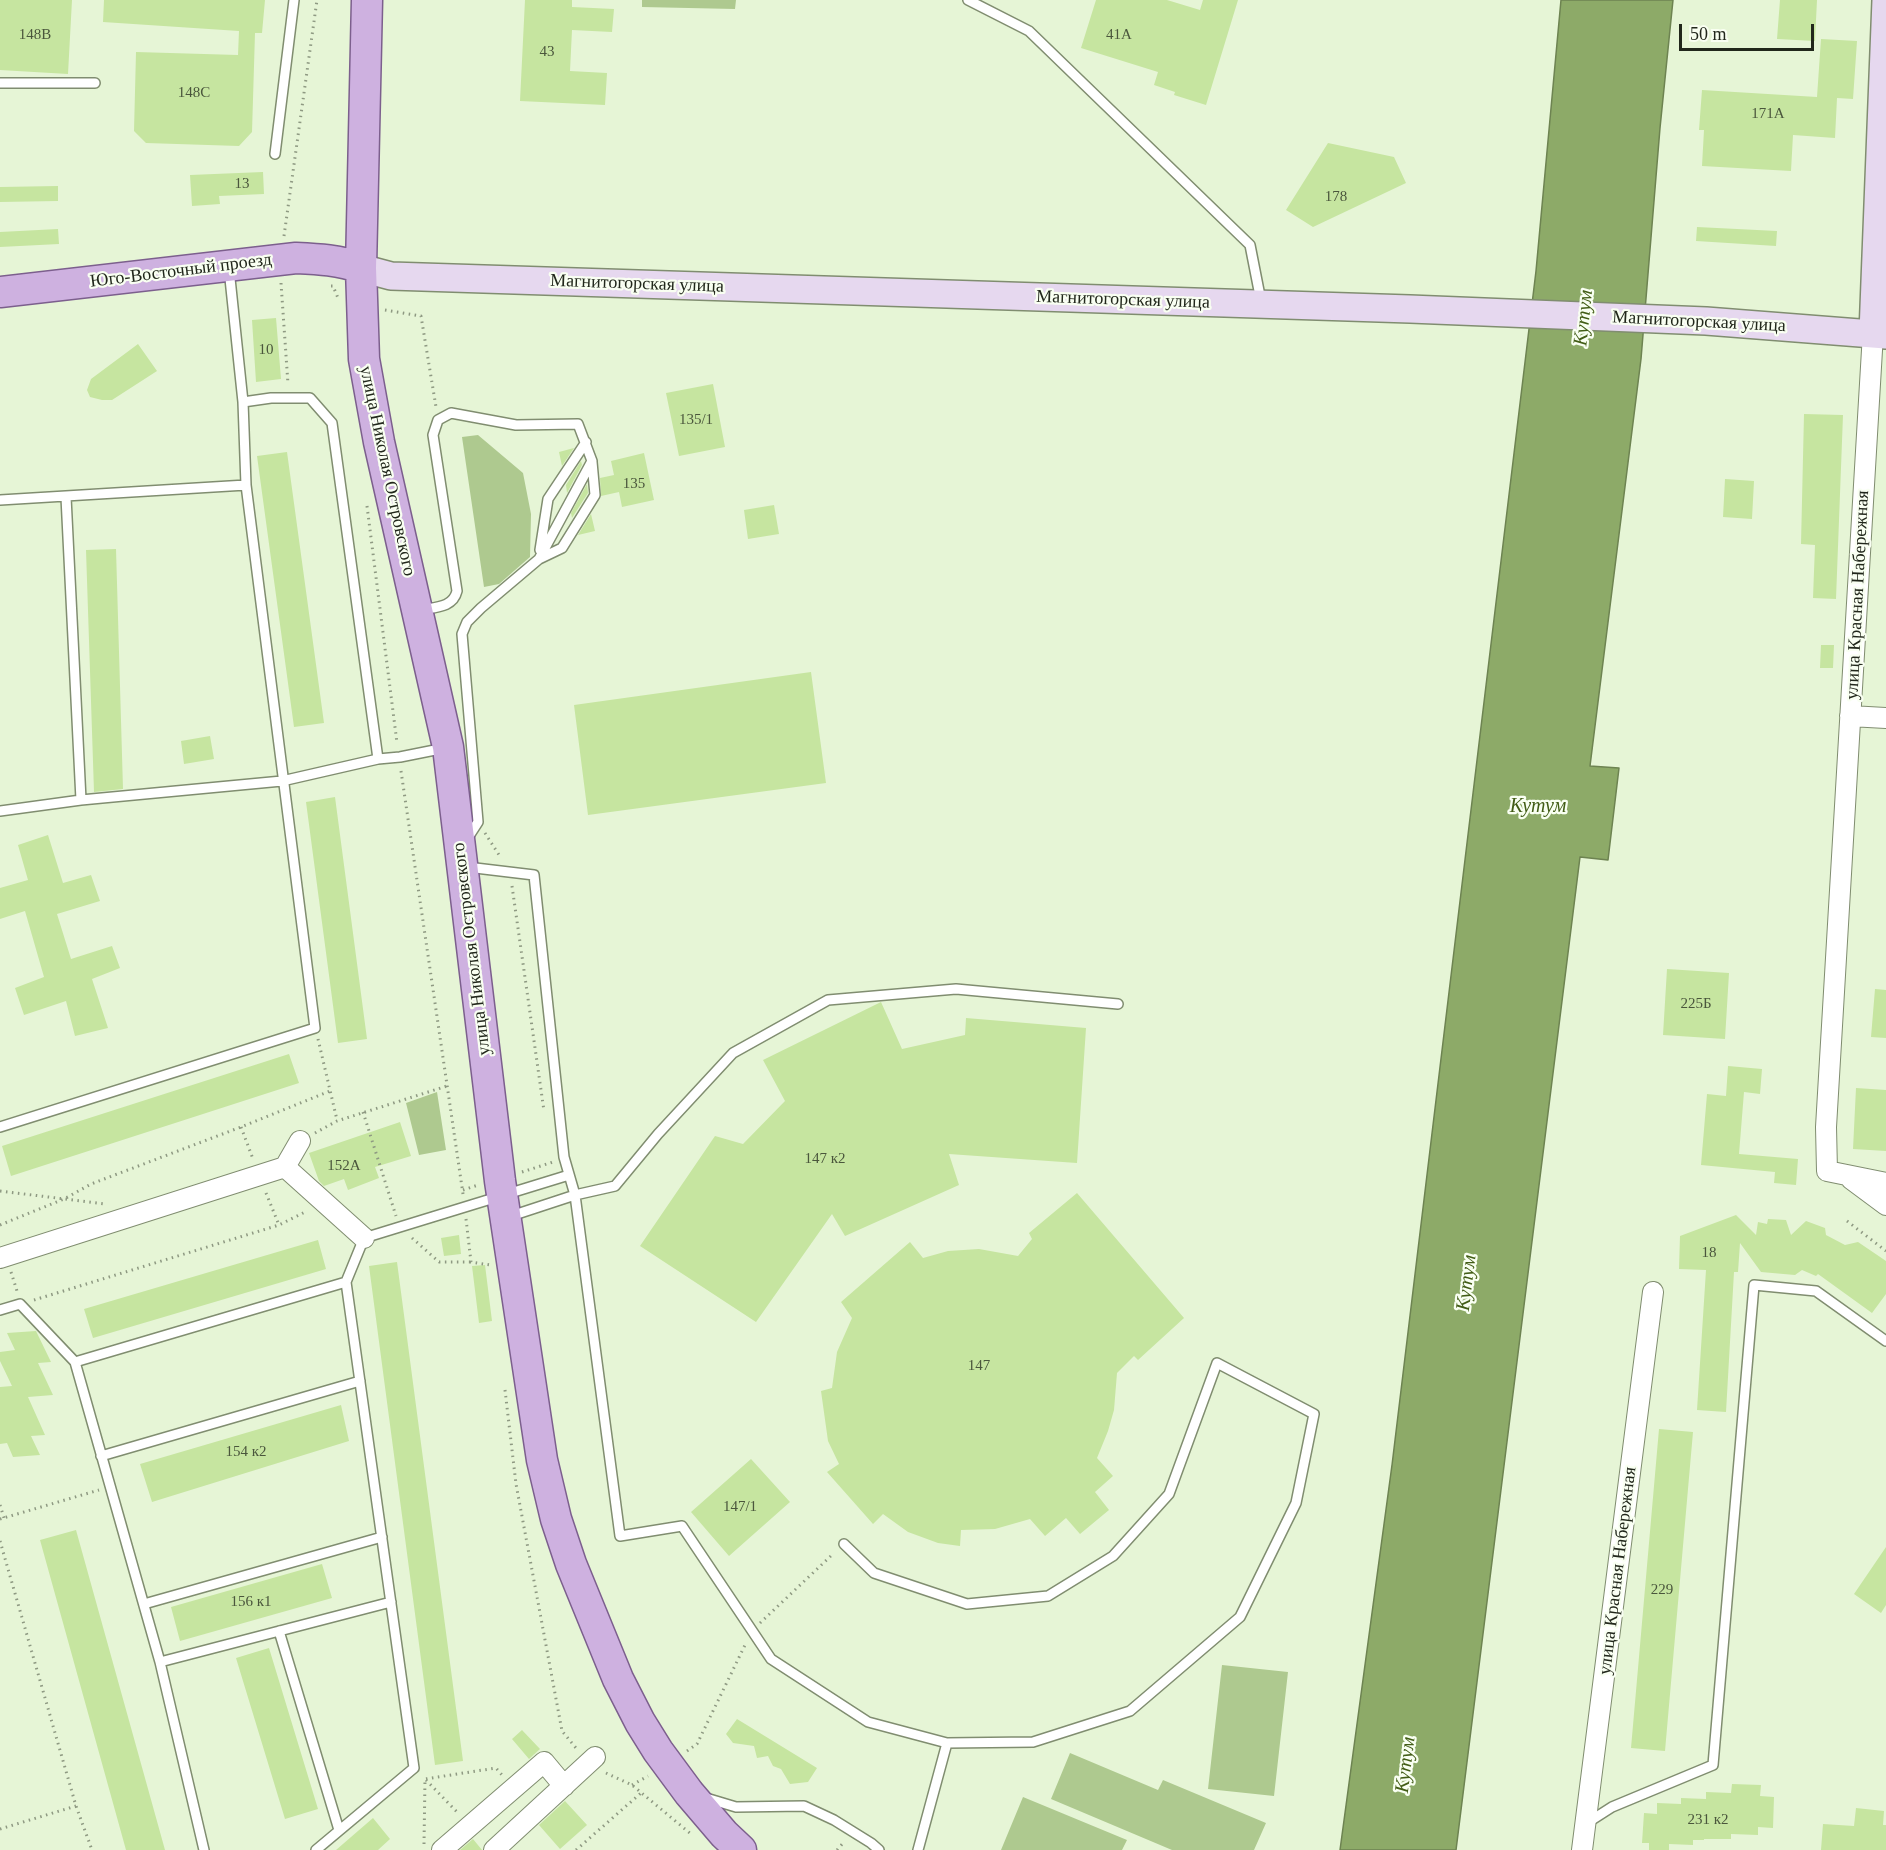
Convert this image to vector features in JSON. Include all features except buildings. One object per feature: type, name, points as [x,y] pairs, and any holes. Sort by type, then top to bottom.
[{"type":"main road","name":"улица Николая Островского","points":[[367,0],[361,268],[364,359],[379,442],[448,747],[505,1207],[542,1460],[556,1519],[571,1564],[618,1679],[640,1722],[668,1764],[689,1793],[741,1850]]},
{"type":"main road","name":"улица Красная Набережная","points":[[1880,334],[1886,0]]},
{"type":"main road","name":"Юго-Восточный проезд","points":[[0,292],[280,259],[324,259],[361,268]]},
{"type":"main road","name":"Магнитогорская улица","points":[[361,268],[391,276],[1410,309],[1706,321],[1880,334]]},
{"type":"street","name":"улица Красная Набережная","points":[[1847,1176],[1827,1171],[1826,1127],[1850,716],[1880,334]]},
{"type":"street","points":[[1850,716],[1886,718]]},
{"type":"street","points":[[0,1258],[285,1167],[300,1141]]},
{"type":"street","points":[[285,1167],[364,1238]]},
{"type":"street","points":[[1847,1176],[1886,1183]]},
{"type":"street","points":[[1847,1176],[1886,1205]]},
{"type":"street","name":"улица Красная Набережная","points":[[1582,1850],[1653,1292]]},
{"type":"street","points":[[494,1850],[592,1760]]},
{"type":"street","points":[[442,1850],[544,1762],[564,1786]]},
{"type":"lane","points":[[275,154],[294,0]]},
{"type":"lane","points":[[968,0],[1029,31],[1250,245],[1262,304]]},
{"type":"lane","points":[[0,83],[95,83]]},
{"type":"lane","points":[[0,1127],[315,1028],[246,485],[243,402],[228,265]]},
{"type":"lane","points":[[243,402],[310,398],[332,423],[378,759]]},
{"type":"lane","points":[[416,610],[450,603],[456,598],[457,591],[433,435],[438,420],[451,413],[516,425],[578,424],[592,461],[595,495],[562,548],[539,559],[481,608],[467,622],[462,634],[478,822],[461,859],[510,873],[534,875],[564,1157],[575,1195],[620,1536],[682,1526],[771,1659],[868,1722],[947,1743],[1033,1742],[1130,1711],[1240,1617],[1296,1503],[1314,1414],[1217,1363],[1169,1494],[1113,1556],[1048,1596],[967,1604],[874,1573],[844,1544]]},
{"type":"lane","points":[[539,559],[548,499],[586,442]]},
{"type":"lane","points":[[539,559],[592,461]]},
{"type":"lane","points":[[0,500],[246,485]]},
{"type":"lane","points":[[66,497],[81,800]]},
{"type":"lane","points":[[0,811],[81,800],[282,781],[378,759],[448,747]]},
{"type":"lane","points":[[316,1850],[414,1768],[346,1282],[364,1238],[465,1208],[505,1207],[615,1186],[658,1134],[733,1053],[828,1000],[956,989],[1118,1004]]},
{"type":"lane","points":[[505,1207],[569,1176]]},
{"type":"lane","points":[[75,1362],[346,1282]]},
{"type":"lane","points":[[1586,1824],[1612,1807],[1713,1765],[1754,1285],[1816,1291],[1886,1341]]},
{"type":"lane","points":[[0,1310],[20,1304],[75,1362],[160,1662],[204,1850]]},
{"type":"lane","points":[[101,1456],[360,1381]]},
{"type":"lane","points":[[144,1604],[382,1537]]},
{"type":"lane","points":[[160,1662],[391,1602]]},
{"type":"lane","points":[[279,1631],[339,1830]]},
{"type":"lane","points":[[918,1850],[947,1743]]},
{"type":"lane","points":[[689,1793],[736,1807],[804,1806],[834,1820],[879,1850]]},
{"type":"path","points":[[289,398],[280,259],[317,0]]},
{"type":"path","points":[[323,283],[333,286],[339,302]]},
{"type":"path","points":[[420,315],[438,420]]},
{"type":"path","points":[[366,497],[397,745],[471,1262]]},
{"type":"path","points":[[478,822],[510,873],[545,1117]]},
{"type":"path","points":[[315,1028],[337,1121]]},
{"type":"path","points":[[300,1141],[337,1121],[447,1086]]},
{"type":"path","points":[[0,1225],[64,1199],[91,1184],[330,1091]]},
{"type":"path","points":[[363,1112],[400,1227],[439,1262],[471,1262],[492,1266]]},
{"type":"path","points":[[241,1127],[279,1225]]},
{"type":"path","points":[[0,1191],[108,1204]]},
{"type":"path","points":[[20,1304],[279,1225],[325,1203]]},
{"type":"path","points":[[1847,1221],[1886,1251]]},
{"type":"path","points":[[504,1380],[516,1484],[562,1731],[592,1760],[632,1785],[693,1836]]},
{"type":"path","points":[[0,1505],[2,1518],[110,1487]]},
{"type":"path","points":[[0,1541],[76,1806],[92,1850]]},
{"type":"path","points":[[632,1785],[697,1744],[751,1631],[844,1544]]},
{"type":"path","points":[[414,1768],[470,1826]]},
{"type":"path","points":[[425,1779],[496,1768],[514,1788]]},
{"type":"path","points":[[424,1850],[425,1779]]},
{"type":"path","points":[[576,1850],[641,1793]]},
{"type":"path","points":[[0,1829],[76,1806]]},
{"type":"shaded area","points":[[642,0],[736,0],[735,9],[642,7]]},
{"type":"shaded area","points":[[478,435],[523,473],[531,514],[530,557],[499,584],[484,587],[462,437]]},
{"type":"shaded area","points":[[437,1092],[446,1150],[419,1155],[406,1103]]},
{"type":"shaded area","points":[[1222,1665],[1288,1672],[1274,1796],[1208,1789]]},
{"type":"shaded area","points":[[1070,1753],[1158,1790],[1163,1780],[1266,1823],[1254,1850],[1172,1850],[1051,1799]]},
{"type":"shaded area","points":[[1023,1797],[1127,1840],[1122,1850],[1001,1850]]},
{"type":"water","name":"Кутум","points":[[1561,0],[1673,0],[1641,359],[1590,766],[1619,768],[1608,860],[1580,857],[1456,1850],[1340,1850],[1392,1465],[1536,271]]}]
